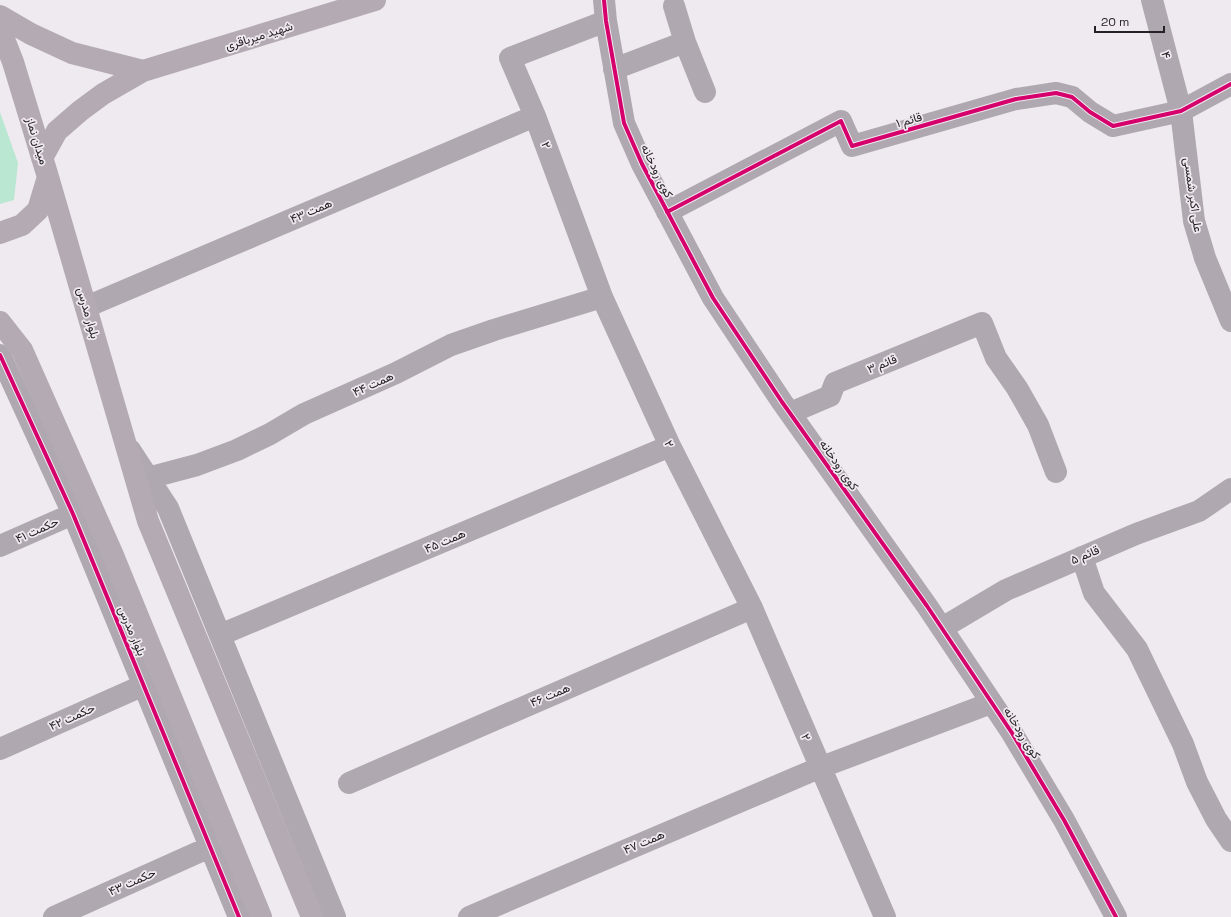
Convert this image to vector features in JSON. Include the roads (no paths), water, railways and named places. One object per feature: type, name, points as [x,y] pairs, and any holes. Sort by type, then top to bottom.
[{"type":"main road","name":"شهید میرباقری","points":[[45,168],[57,131],[80,110],[103,94],[143,71],[375,0]]},
{"type":"main road","points":[[0,16],[31,34],[72,53],[143,71]]},
{"type":"main road","name":"میدان نماز","points":[[0,29],[14,62],[45,168],[38,210],[22,225],[0,233]]},
{"type":"main road","name":"بلوار مدرس","points":[[45,168],[148,521],[312,917]]},
{"type":"main road","name":"بلوار مدرس","points":[[0,322],[22,350],[112,553],[260,917]]},
{"type":"street","name":"۴","points":[[1152,0],[1181,111]]},
{"type":"street","points":[[674,6],[685,42],[705,92]]},
{"type":"street","name":"کوی رودخانه","points":[[605,10],[624,123],[642,164],[713,298],[790,413],[942,628],[991,703],[1064,820],[1116,917]]},
{"type":"street","name":"۲","points":[[605,10],[510,58],[535,116],[602,297],[670,446],[752,608],[819,768],[884,917]]},
{"type":"street","points":[[614,69],[685,42]]},
{"type":"street","points":[[1181,111],[1231,84]]},
{"type":"street","name":"قائم ۱","points":[[667,212],[841,120],[852,146],[1016,99],[1056,93],[1072,97],[1090,112],[1113,126],[1181,111]]},
{"type":"street","name":"علی اکبر شمسی","points":[[1181,111],[1194,221],[1205,258],[1231,321]]},
{"type":"street","name":"همت ۴۳","points":[[86,307],[535,116]]},
{"type":"street","name":"همت ۴۴","points":[[148,478],[197,465],[237,450],[270,434],[304,414],[396,373],[451,345],[602,297]]},
{"type":"street","name":"قائم ۳","points":[[790,413],[830,396],[835,383],[982,323],[996,358],[1017,388],[1038,425],[1056,472]]},
{"type":"street","points":[[0,356],[22,350]]},
{"type":"street","name":"بلوار مدرس","points":[[0,356],[73,514],[239,917]]},
{"type":"street","points":[[126,443],[168,508],[335,917]]},
{"type":"street","name":"همت ۴۵","points":[[220,635],[670,446]]},
{"type":"street","name":"قائم ۵","points":[[942,628],[1006,590],[1136,534],[1199,511],[1231,490]]},
{"type":"street","name":"حکمت ۴۱","points":[[0,546],[73,514]]},
{"type":"street","points":[[1082,557],[1094,593],[1137,649],[1183,744],[1197,782],[1216,819],[1231,841]]},
{"type":"street","name":"همت ۴۶","points":[[349,783],[752,608]]},
{"type":"street","name":"حکمت ۴۲","points":[[0,749],[144,685]]},
{"type":"street","name":"همت ۴۷","points":[[469,917],[819,768],[991,703]]},
{"type":"street","name":"حکمت ۴۳","points":[[54,917],[210,847]]}]
